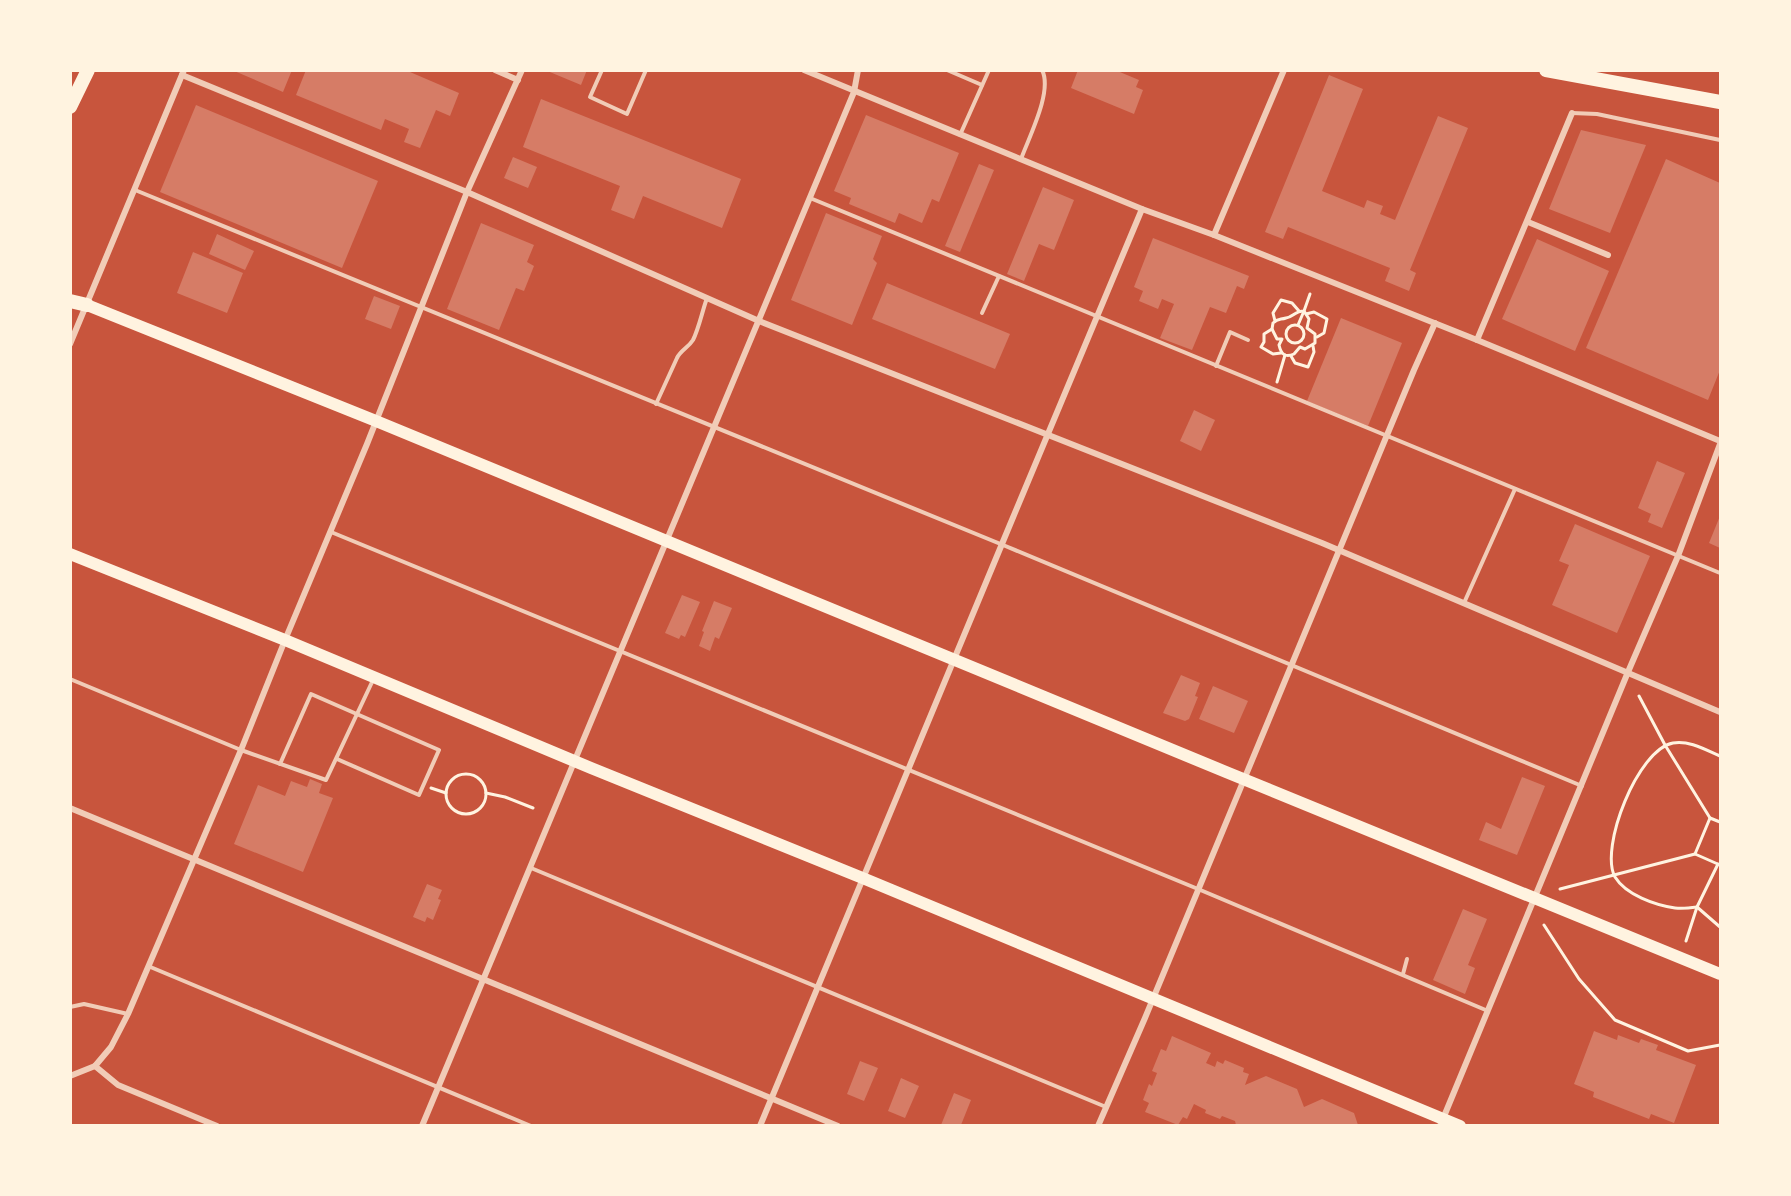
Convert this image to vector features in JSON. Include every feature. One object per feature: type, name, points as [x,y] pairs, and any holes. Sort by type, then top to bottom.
[{"type":"highway","points":[[70,107],[88,70]]},
{"type":"highway","points":[[1547,71],[1720,102]]},
{"type":"highway","points":[[70,301],[87,304]]},
{"type":"main road","points":[[87,304],[1720,974]]},
{"type":"main road","points":[[70,554],[865,879],[1442,1122],[1461,1125]]},
{"type":"street","points":[[495,70],[518,80]]},
{"type":"street","points":[[70,1076],[95,1066],[111,1047],[128,1014],[331,532],[467,192],[522,70]]},
{"type":"street","points":[[804,70],[1142,209],[1214,235],[1477,340],[1720,442],[1678,556],[1442,1122]]},
{"type":"street","points":[[422,1125],[854,92],[858,70]]},
{"type":"street","points":[[1214,235],[1284,70]]},
{"type":"street","points":[[70,344],[183,73],[467,192],[759,321],[1340,550],[1720,712]]},
{"type":"street","points":[[1477,340],[1572,113]]},
{"type":"street","points":[[760,1125],[865,879],[1046,435],[1142,209]]},
{"type":"street","points":[[1527,222],[1608,255]]},
{"type":"street","points":[[1098,1125],[1153,999],[1435,323]]},
{"type":"street","points":[[70,808],[838,1125]]},
{"type":"street","points":[[95,1066],[118,1085],[217,1125]]},
{"type":"lane","points":[[602,70],[590,97],[627,114],[646,70]]},
{"type":"lane","points":[[947,70],[982,85]]},
{"type":"lane","points":[[960,135],[989,70]]},
{"type":"lane","points":[[1020,159],[1045,93],[1046,77],[1042,70]]},
{"type":"lane","points":[[1572,113],[1597,114],[1720,140]]},
{"type":"lane","points":[[135,190],[1003,545],[1582,786]]},
{"type":"lane","points":[[810,198],[1720,573]]},
{"type":"lane","points":[[982,313],[999,276]]},
{"type":"lane","points":[[656,404],[680,351],[688,347],[693,339],[707,297]]},
{"type":"lane","points":[[1216,366],[1230,332],[1248,340]]},
{"type":"lane","points":[[1464,604],[1515,489]]},
{"type":"lane","points":[[331,532],[1488,1011]]},
{"type":"lane","points":[[70,679],[241,750],[326,780],[374,678]]},
{"type":"lane","points":[[280,764],[311,694],[439,750],[419,795],[336,759]]},
{"type":"lane","points":[[531,868],[1106,1107]]},
{"type":"lane","points":[[1403,974],[1407,959]]},
{"type":"lane","points":[[148,966],[531,1125]]},
{"type":"lane","points":[[70,1006],[84,1004],[128,1014]]},
{"type":"path","points":[[1298,325],[1310,294]]},
{"type":"path","points":[[1272,329],[1277,339],[1284,338],[1291,342],[1298,342],[1304,337],[1305,329],[1309,319],[1303,312],[1292,303],[1281,300],[1273,313],[1275,321],[1272,329],[1264,334],[1261,347],[1273,354],[1291,356],[1295,363],[1308,367],[1314,352],[1316,337],[1314,331],[1305,329],[1298,325],[1291,325]]},
{"type":"path","points":[[1275,321],[1303,312],[1314,312],[1327,319],[1324,333],[1316,337]]},
{"type":"path","points":[[1288,318],[1291,325]]},
{"type":"path","points":[[1274,390],[1283,354],[1279,345],[1291,325]]},
{"type":"path","points":[[1291,356],[1300,350],[1298,342]]},
{"type":"path","points":[[1300,347],[1305,349],[1313,346]]},
{"type":"path","points":[[1639,696],[1665,745],[1710,819],[1720,822]]},
{"type":"path","points":[[1720,756],[1693,744],[1674,742],[1665,745],[1642,766],[1625,799],[1614,837],[1612,858],[1614,875],[1622,885],[1645,900],[1676,908],[1697,907],[1720,927]]},
{"type":"path","points":[[463,775],[470,775],[481,781],[486,793],[482,806],[466,814],[454,810],[447,800],[446,793],[451,781],[463,775]]},
{"type":"path","points":[[429,788],[446,793]]},
{"type":"path","points":[[486,793],[505,797],[533,808]]},
{"type":"path","points":[[1695,854],[1710,819]]},
{"type":"path","points":[[1560,889],[1695,854],[1719,865],[1697,907],[1686,940]]},
{"type":"path","points":[[1544,925],[1579,979],[1615,1020],[1688,1052],[1720,1045]]},
{"type":"building","points":[[232,70],[292,70],[283,92]]},
{"type":"building","points":[[306,70],[410,70],[410,72],[459,93],[450,116],[436,110],[420,148],[404,142],[409,129],[385,119],[381,130],[296,95]]},
{"type":"building","points":[[545,70],[587,70],[581,85]]},
{"type":"building","points":[[1078,70],[1115,70],[1139,80],[1136,87],[1143,90],[1134,114],[1071,88]]},
{"type":"building","points":[[1329,75],[1363,89],[1322,191],[1364,208],[1367,200],[1383,206],[1380,214],[1395,220],[1438,116],[1468,128],[1410,270],[1416,273],[1409,291],[1385,281],[1390,268],[1288,227],[1283,239],[1265,232]]},
{"type":"building","points":[[541,99],[741,179],[722,228],[643,196],[634,219],[611,210],[620,186],[523,147]]},
{"type":"building","points":[[196,105],[378,181],[342,268],[160,192]]},
{"type":"building","points":[[866,115],[959,153],[939,202],[932,199],[922,223],[899,213],[895,223],[849,204],[851,198],[834,191]]},
{"type":"building","points":[[1581,130],[1646,145],[1610,233],[1549,209]]},
{"type":"building","points":[[513,157],[537,167],[528,188],[504,178]]},
{"type":"building","points":[[1666,159],[1720,183],[1720,370],[1708,400],[1586,348]]},
{"type":"building","points":[[979,164],[994,170],[960,252],[945,246]]},
{"type":"building","points":[[1043,187],[1074,200],[1054,250],[1039,244],[1024,281],[1007,274]]},
{"type":"building","points":[[826,213],[882,236],[873,259],[877,263],[852,325],[791,300]]},
{"type":"building","points":[[481,223],[534,245],[527,262],[534,266],[524,291],[516,288],[499,330],[447,309]]},
{"type":"building","points":[[217,234],[254,251],[245,270],[209,254]]},
{"type":"building","points":[[1153,238],[1249,276],[1244,289],[1237,286],[1226,313],[1210,307],[1192,350],[1160,338],[1174,304],[1162,299],[1158,309],[1139,301],[1143,291],[1134,287]]},
{"type":"building","points":[[1537,239],[1609,271],[1575,351],[1502,319]]},
{"type":"building","points":[[193,252],[243,273],[227,313],[177,293]]},
{"type":"building","points":[[887,283],[1010,334],[995,369],[872,319]]},
{"type":"building","points":[[374,296],[400,306],[391,329],[365,319]]},
{"type":"building","points":[[1341,318],[1402,343],[1368,426],[1307,401]]},
{"type":"building","points":[[1194,410],[1215,420],[1201,451],[1180,441]]},
{"type":"building","points":[[1657,461],[1685,473],[1662,528],[1648,522],[1651,514],[1638,508]]},
{"type":"building","points":[[1720,516],[1720,548],[1709,543]]},
{"type":"building","points":[[1575,524],[1650,556],[1617,633],[1552,605],[1569,565],[1559,561]]},
{"type":"building","points":[[682,595],[700,602],[685,637],[681,635],[679,639],[665,633]]},
{"type":"building","points":[[714,601],[732,608],[719,639],[715,637],[710,651],[699,646],[704,632],[702,631]]},
{"type":"building","points":[[1181,675],[1200,683],[1195,696],[1198,697],[1189,719],[1185,721],[1163,713]]},
{"type":"building","points":[[1213,686],[1248,701],[1234,733],[1199,719]]},
{"type":"building","points":[[1522,777],[1545,786],[1517,855],[1479,840],[1486,822],[1501,829]]},
{"type":"building","points":[[310,779],[322,784],[319,793],[333,798],[303,872],[234,844],[258,785],[285,796],[291,781],[307,787]]},
{"type":"building","points":[[427,884],[442,890],[438,899],[441,900],[433,920],[427,917],[425,922],[413,917]]},
{"type":"building","points":[[1463,909],[1487,919],[1468,965],[1475,968],[1465,994],[1433,980]]},
{"type":"building","points":[[1594,1031],[1617,1040],[1618,1035],[1639,1043],[1641,1039],[1658,1045],[1656,1050],[1696,1065],[1674,1123],[1651,1114],[1649,1119],[1593,1097],[1594,1092],[1574,1084]]},
{"type":"building","points":[[1172,1036],[1211,1053],[1206,1063],[1215,1067],[1217,1061],[1223,1064],[1225,1060],[1244,1068],[1243,1072],[1249,1074],[1245,1085],[1266,1076],[1297,1089],[1304,1107],[1322,1099],[1354,1113],[1358,1125],[1236,1125],[1235,1121],[1222,1116],[1220,1119],[1205,1113],[1206,1110],[1194,1104],[1187,1119],[1183,1117],[1178,1125],[1145,1112],[1149,1103],[1143,1100],[1149,1084],[1152,1086],[1157,1073],[1152,1071],[1161,1049],[1166,1051]]},
{"type":"building","points":[[860,1061],[878,1068],[864,1101],[847,1094]]},
{"type":"building","points":[[901,1078],[919,1086],[905,1118],[888,1111]]},
{"type":"building","points":[[954,1093],[971,1100],[961,1125],[941,1125]]}]
